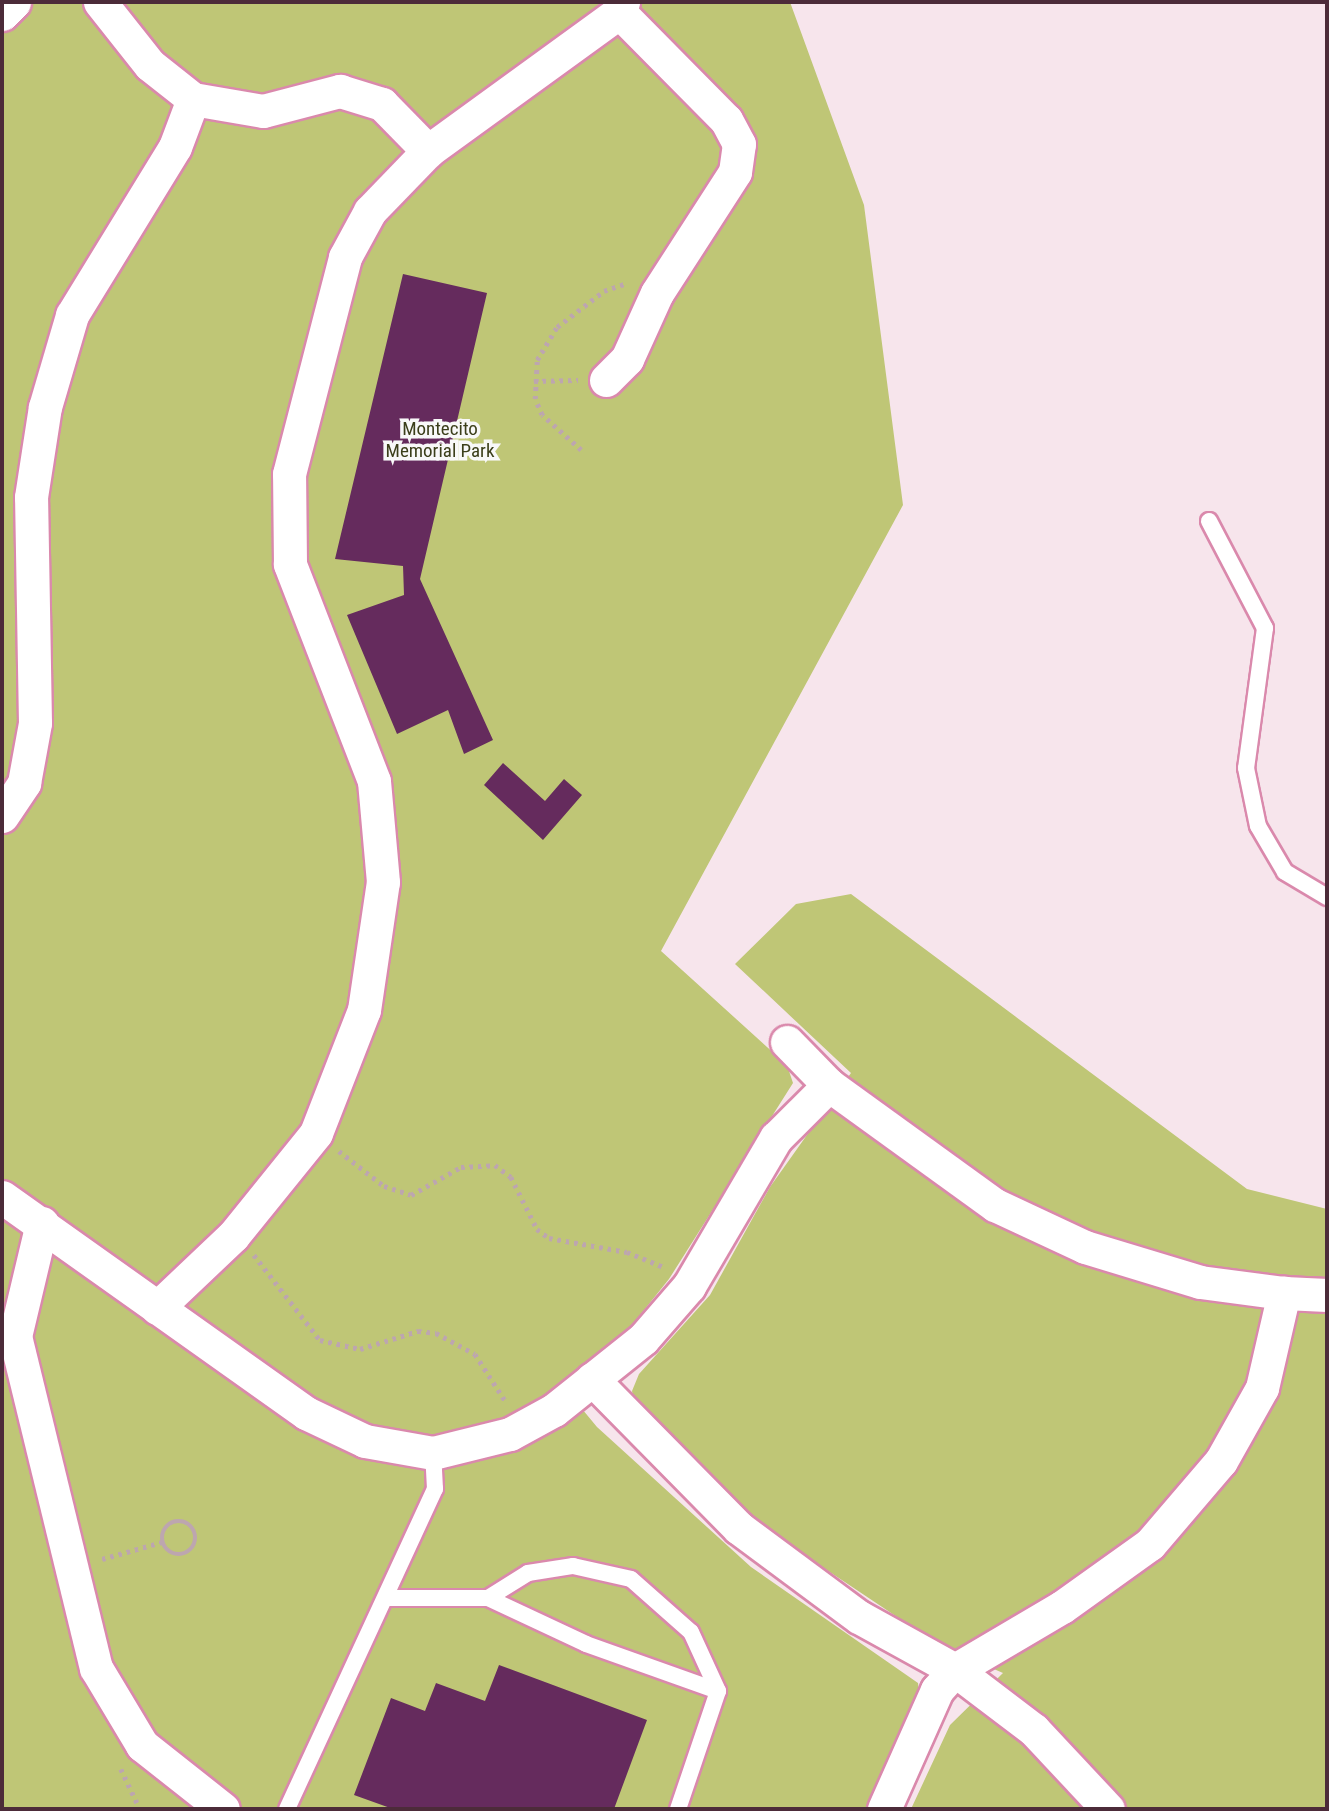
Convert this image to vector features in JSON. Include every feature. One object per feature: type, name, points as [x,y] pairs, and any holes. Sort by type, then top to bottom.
[{"type":"street","points":[[2,15],[14,2]]},
{"type":"street","points":[[100,2],[150,65],[192,99],[263,111],[341,91],[382,104],[428,151]]},
{"type":"street","points":[[157,1308],[233,1236],[316,1133],[363,1010],[383,882],[374,781],[290,564],[289,474],[345,257],[370,211],[428,151],[621,7],[726,120],[739,144],[735,172],[657,293],[627,359],[606,380]]},
{"type":"street","points":[[2,816],[24,783],[35,723],[31,497],[45,407],[72,315],[176,147],[192,99]]},
{"type":"street","points":[[787,1042],[829,1085],[995,1205],[1085,1247],[1200,1282],[1284,1293],[1327,1295]]},
{"type":"street","points":[[2,1197],[306,1413],[365,1441],[433,1454],[510,1434],[592,1380],[643,1339],[689,1286],[776,1138],[829,1085]]},
{"type":"street","points":[[42,1223],[15,1336],[68,1568],[96,1668],[142,1745],[223,1809]]},
{"type":"street","points":[[884,1809],[937,1690],[955,1670],[1062,1607],[1150,1544],[1221,1461],[1262,1388],[1284,1293]]},
{"type":"street","points":[[592,1380],[739,1528],[859,1617],[955,1670],[1034,1730],[1108,1809]]},
{"type":"lane","points":[[1209,521],[1265,628],[1245,768],[1258,826],[1285,872],[1327,897]]},
{"type":"lane","points":[[287,1809],[372,1619],[390,1598],[435,1489],[433,1454]]},
{"type":"lane","points":[[488,1598],[528,1573],[573,1566],[632,1579],[691,1632],[718,1691],[678,1809]]},
{"type":"lane","points":[[390,1598],[488,1598],[586,1644],[718,1691]]},
{"type":"path","points":[[581,450],[542,415],[534,381],[544,341],[604,291],[634,283],[657,293]]},
{"type":"path","points":[[534,381],[606,380]]},
{"type":"path","points":[[316,1133],[384,1186],[411,1195],[461,1167],[495,1165],[511,1177],[537,1229],[549,1238],[649,1258],[689,1286]]},
{"type":"path","points":[[233,1236],[284,1288],[320,1340],[360,1349],[418,1331],[436,1333],[475,1354],[505,1399],[510,1434]]},
{"type":"path","points":[[68,1568],[162,1542],[172,1522],[183,1521],[195,1533],[195,1544],[183,1555],[172,1554],[162,1542]]},
{"type":"green space","name":"Montecito Memorial Park","points":[[2,2],[790,2],[864,205],[903,505],[661,951],[787,1065],[793,1083],[669,1279],[628,1330],[563,1386],[597,1427],[751,1567],[918,1683],[920,1700],[865,1809],[2,1809]]},
{"type":"green space","points":[[851,894],[1247,1189],[1327,1209],[1327,1809],[911,1809],[950,1725],[1003,1673],[939,1645],[764,1528],[635,1406],[632,1391],[639,1374],[710,1295],[770,1187],[851,1073],[735,964],[796,904]]},
{"type":"building","points":[[403,274],[487,293],[420,579],[493,740],[464,754],[448,710],[397,734],[347,615],[404,595],[403,566],[335,559]]},
{"type":"building","points":[[503,763],[545,801],[564,779],[582,795],[543,840],[484,785]]},
{"type":"building","points":[[499,1665],[647,1720],[614,1809],[393,1809],[354,1795],[391,1698],[425,1711],[436,1683],[485,1701]]}]
